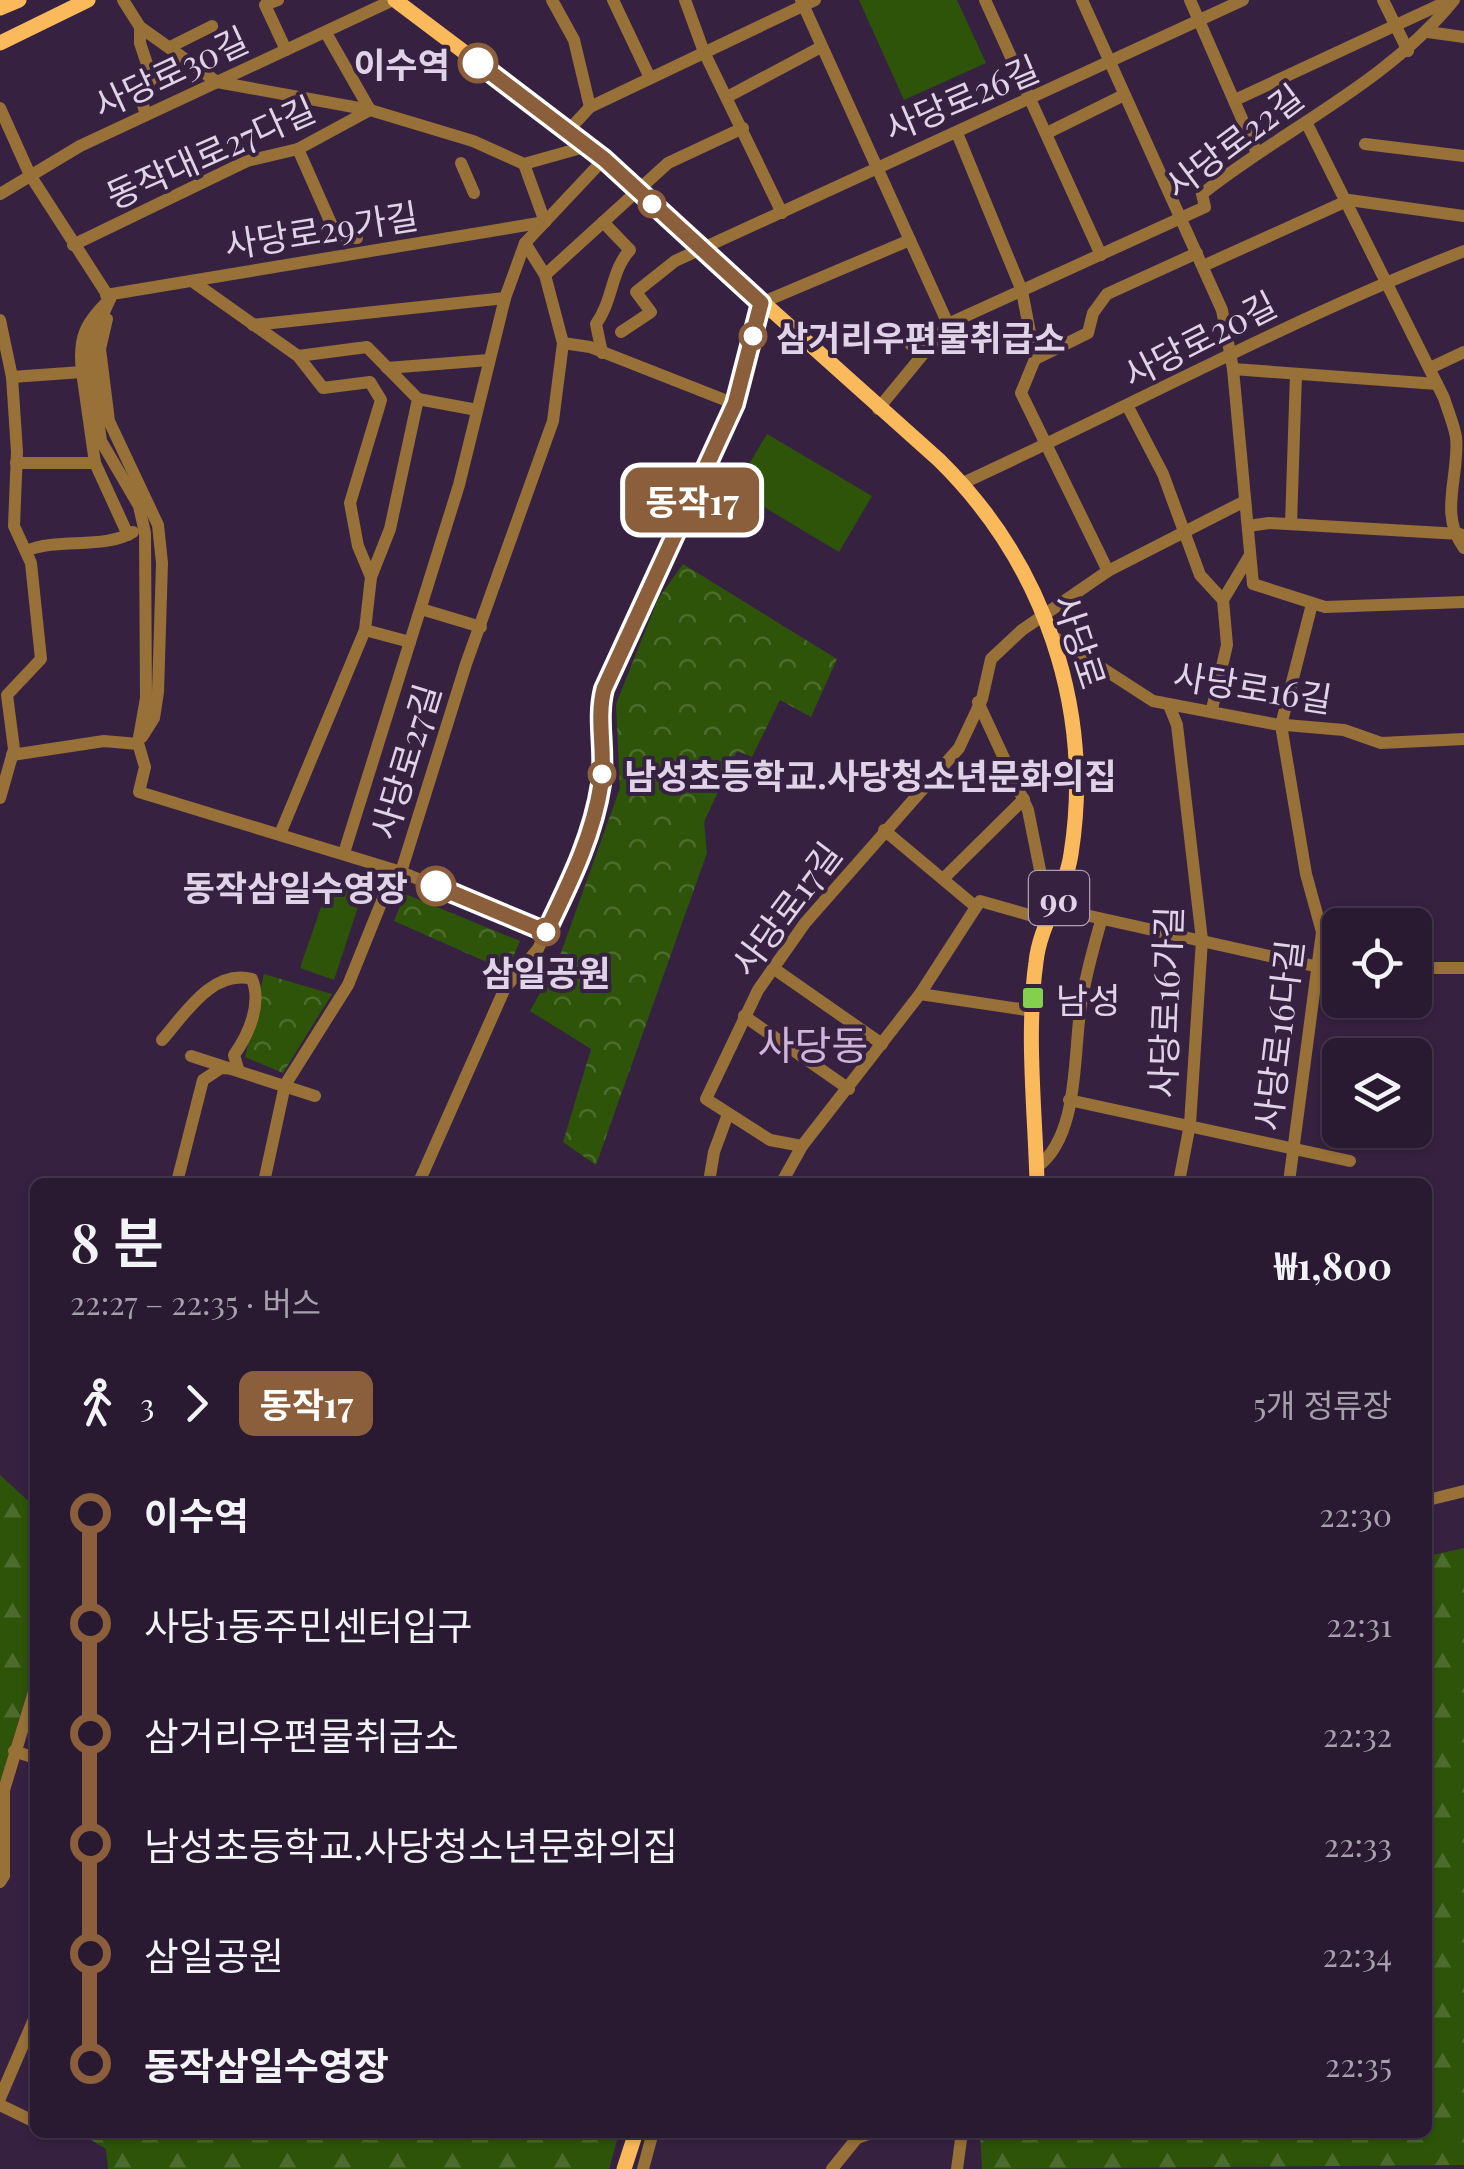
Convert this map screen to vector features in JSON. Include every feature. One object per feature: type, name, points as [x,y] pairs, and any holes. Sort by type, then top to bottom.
[{"type":"main road","points":[[0,8],[18,0]]},
{"type":"main road","points":[[0,43],[88,0]]},
{"type":"main road","name":"사당로","points":[[394,0],[604,159],[963,483],[1008,540],[1044,616],[1067,682],[1076,758],[1072,851],[1036,960],[1033,1011],[1037,1175]]},
{"type":"main road","points":[[624,2169],[634,2138]]},
{"type":"street","points":[[122,0],[140,27],[218,82],[370,110],[473,141],[524,164],[588,146]]},
{"type":"street","points":[[278,0],[265,5],[286,50]]},
{"type":"street","name":"사당로30길","points":[[0,194],[146,115],[394,0]]},
{"type":"street","points":[[552,0],[574,40],[590,107]]},
{"type":"street","points":[[612,0],[650,78]]},
{"type":"street","points":[[985,0],[1102,255]]},
{"type":"street","points":[[1082,0],[1178,220],[1222,310],[1234,369],[1256,589],[1312,604],[1354,607],[1464,602]]},
{"type":"street","points":[[1190,0],[1256,151]]},
{"type":"street","name":"사당로26길","points":[[703,248],[876,166],[1112,64],[1243,0]]},
{"type":"street","points":[[1383,0],[1408,51]]},
{"type":"street","points":[[1235,100],[1452,0]]},
{"type":"street","name":"사당로22길","points":[[878,409],[948,324],[1204,207],[1202,194],[1256,151],[1306,122],[1408,51],[1452,0]]},
{"type":"street","points":[[689,1],[704,52],[729,96],[782,212]]},
{"type":"street","points":[[568,130],[590,107],[806,2],[821,47],[948,324]]},
{"type":"street","points":[[172,46],[212,26]]},
{"type":"street","points":[[140,27],[140,43],[152,79],[139,92],[146,115]]},
{"type":"street","points":[[1428,32],[1464,37]]},
{"type":"street","points":[[326,33],[370,110]]},
{"type":"street","points":[[729,96],[821,47]]},
{"type":"street","points":[[1047,134],[1124,96]]},
{"type":"street","points":[[0,108],[8,117],[30,175],[108,297],[100,349],[101,373],[109,421],[144,526],[146,698],[138,744],[145,767],[139,792],[401,872],[546,932]]},
{"type":"street","name":"동작대로27다길","points":[[73,245],[247,162],[298,150],[370,110]]},
{"type":"street","points":[[1306,122],[1349,200],[1437,384],[1456,439],[1450,485],[1464,548]]},
{"type":"street","points":[[544,275],[668,163],[743,128]]},
{"type":"street","points":[[957,134],[1022,290],[1035,359],[1021,393],[1108,571]]},
{"type":"street","points":[[1365,144],[1464,156]]},
{"type":"street","points":[[298,150],[337,237],[357,238]]},
{"type":"street","points":[[344,853],[421,609],[478,410],[505,298],[525,243],[604,159]]},
{"type":"street","points":[[461,163],[474,194]]},
{"type":"street","points":[[524,164],[545,222]]},
{"type":"street","points":[[1035,359],[1088,332],[1092,313],[1106,294],[1349,200],[1464,216]]},
{"type":"street","name":"사당로29가길","points":[[108,297],[545,222]]},
{"type":"street","points":[[602,353],[596,324],[606,311],[619,262],[630,250],[603,222]]},
{"type":"street","points":[[422,1178],[506,988],[546,932],[587,845],[601,785],[600,706],[611,672],[676,541],[735,404],[761,303],[910,240]]},
{"type":"street","name":"사당로27길","points":[[265,1178],[285,1085],[348,985],[388,886],[401,872],[480,627],[553,420],[564,343],[544,275],[525,243]]},
{"type":"street","points":[[621,332],[651,312],[636,292],[675,261],[703,248]]},
{"type":"street","name":"사당로20길","points":[[963,483],[1128,407],[1230,352],[1386,280],[1464,251]]},
{"type":"street","points":[[192,281],[298,356],[323,388],[370,382],[381,400],[350,502],[358,546],[370,577]]},
{"type":"street","points":[[108,297],[86,322],[80,346],[82,372],[95,463],[128,535]]},
{"type":"street","points":[[253,324],[505,298]]},
{"type":"street","points":[[0,320],[12,377],[17,457],[14,526],[32,563],[42,659],[7,695],[12,755],[0,798]]},
{"type":"street","points":[[916,330],[910,345],[922,353]]},
{"type":"street","points":[[564,343],[602,353],[735,404]]},
{"type":"street","points":[[298,356],[367,348],[418,400],[478,410]]},
{"type":"street","points":[[1430,368],[1464,352]]},
{"type":"street","points":[[387,368],[489,360]]},
{"type":"street","points":[[1234,369],[1437,384]]},
{"type":"street","points":[[12,377],[82,372]]},
{"type":"street","points":[[1292,524],[1296,374]]},
{"type":"street","points":[[280,834],[365,630],[370,577],[390,529],[418,400]]},
{"type":"street","points":[[1128,407],[1184,528],[1200,576],[1223,600]]},
{"type":"street","points":[[0,454],[95,463]]},
{"type":"street","points":[[0,484],[16,487]]},
{"type":"street","points":[[133,484],[158,526],[162,622],[154,718],[138,744]]},
{"type":"street","name":"사당로17길","points":[[710,1178],[724,1111],[706,1098],[744,1016],[774,968],[884,830],[946,766],[978,702],[992,659],[1108,571],[1184,528],[1245,500]]},
{"type":"street","points":[[1248,526],[1292,524],[1458,534]]},
{"type":"street","points":[[26,551],[57,542],[128,535],[144,526]]},
{"type":"street","points":[[1212,709],[1227,645],[1223,600],[1250,555]]},
{"type":"street","name":"사당로16다길","points":[[1290,1178],[1322,932],[1306,874],[1281,725],[1312,604]]},
{"type":"street","points":[[421,609],[480,627]]},
{"type":"street","points":[[365,630],[410,642]]},
{"type":"street","name":"사당로16길","points":[[1051,635],[1107,675],[1169,705],[1212,709],[1281,725],[1344,730],[1400,744],[1464,739]]},
{"type":"street","points":[[978,702],[1024,800],[1041,875],[1062,890]]},
{"type":"street","name":"사당로16가길","points":[[1169,705],[1177,725],[1202,940],[1190,1124],[1180,1178]]},
{"type":"street","points":[[12,755],[104,742],[138,744]]},
{"type":"street","points":[[943,879],[1024,800]]},
{"type":"street","points":[[884,830],[976,907]]},
{"type":"street","points":[[784,1178],[802,1146],[920,994],[980,900],[1322,966]]},
{"type":"street","points":[[1037,1175],[1058,1143],[1069,1100],[1081,1005],[1101,921]]},
{"type":"street","points":[[774,968],[882,1044]]},
{"type":"street","points":[[1432,968],[1464,968]]},
{"type":"street","points":[[162,1040],[210,987],[239,976],[252,979],[256,1001],[246,1038],[234,1056],[238,1069]]},
{"type":"street","points":[[920,994],[1033,1011]]},
{"type":"street","points":[[744,1016],[849,1090]]},
{"type":"street","points":[[192,1056],[315,1096]]},
{"type":"street","points":[[178,1178],[203,1080],[221,1068],[238,1069]]},
{"type":"street","points":[[1069,1100],[1350,1161]]},
{"type":"street","points":[[724,1111],[770,1140],[802,1146]]},
{"type":"street","points":[[1432,1499],[1464,1490]]},
{"type":"street","points":[[0,1882],[4,1876],[2,1790],[30,1704]]},
{"type":"street","points":[[14,1750],[30,1756]]},
{"type":"street","points":[[30,2028],[0,2102],[30,2119]]},
{"type":"street","points":[[644,2169],[652,2138]]},
{"type":"street","points":[[832,2169],[857,2138]]},
{"type":"street","points":[[957,2169],[961,2138]]},
{"type":"green space","points":[[859,0],[957,0],[986,63],[904,100]]},
{"type":"green space","points":[[767,434],[872,496],[839,552],[734,489]]},
{"type":"green space","name":"삼일공원","points":[[683,564],[837,659],[811,717],[780,700],[752,757],[737,751],[704,822],[707,853],[596,1165],[563,1142],[591,1049],[530,1011],[558,961],[620,788],[616,704],[658,599]]},
{"type":"green space","points":[[331,878],[364,889],[334,980],[300,968]]},
{"type":"green space","points":[[405,894],[520,941],[507,971],[394,921]]},
{"type":"green space","points":[[264,974],[332,994],[283,1073],[245,1057]]},
{"type":"green space","points":[[0,1475],[30,1502],[30,1683],[0,1783]]},
{"type":"green space","points":[[1464,1548],[1464,2165],[982,2169],[980,2138],[1432,2138],[1432,1555]]},
{"type":"green space","points":[[88,2138],[618,2138],[609,2169],[108,2169],[106,2149]]},
{"type":"bus line","name":"동작17","points":[[436,886],[546,932],[587,845],[601,785],[600,706],[604,689],[645,597],[676,541],[735,404],[761,303],[604,159],[478,63]]},
{"type":"place","name":"이수역","points":[[478,63]]},
{"type":"place","name":"삼거리우편물취급소","points":[[753,336]]},
{"type":"place","name":"남성초등학교.사당청소년문화의집","points":[[602,774]]},
{"type":"place","name":"동작삼일수영장","points":[[436,886]]},
{"type":"place","name":"삼일공원","points":[[546,932]]},
{"type":"place","name":"남성","points":[[1033,998]]},
{"type":"district","name":"사당동","points":[[813,1043]]}]
